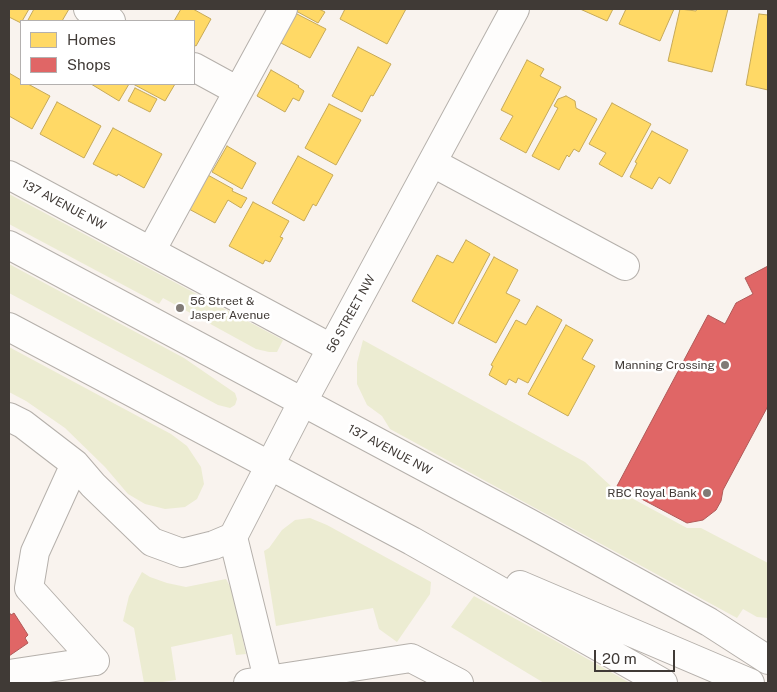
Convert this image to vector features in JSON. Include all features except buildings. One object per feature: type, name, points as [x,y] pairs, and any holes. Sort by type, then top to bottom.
[{"type":"main road","points":[[88,9],[109,20]]},
{"type":"main road","points":[[151,251],[283,9]]},
{"type":"main road","name":"56 STREET NW","points":[[269,465],[433,162],[510,11]]},
{"type":"main road","points":[[195,68],[238,91]]},
{"type":"main road","points":[[433,162],[625,266]]},
{"type":"main road","name":"137 AVENUE NW","points":[[9,175],[332,348]]},
{"type":"main road","name":"137 AVENUE NW","points":[[9,245],[710,622],[768,660]]},
{"type":"main road","points":[[9,327],[412,541],[663,683]]},
{"type":"main road","points":[[9,417],[36,434],[75,464],[93,485],[152,542],[182,553],[214,545],[233,537]]},
{"type":"main road","points":[[9,674],[96,660],[29,588],[36,552],[75,464]]},
{"type":"main road","points":[[269,465],[233,537],[262,682],[413,671],[460,683]]},
{"type":"main road","points":[[412,541],[582,610],[750,683]]},
{"type":"green space","points":[[9,194],[283,340],[277,352],[256,349],[163,298],[159,304],[9,224]]},
{"type":"green space","points":[[9,264],[184,358],[235,393],[237,399],[235,405],[230,408],[218,405],[9,293]]},
{"type":"green space","points":[[363,340],[585,462],[613,488],[687,528],[701,528],[768,563],[768,618],[757,617],[743,609],[737,618],[390,429],[382,416],[367,405],[357,384],[357,363]]},
{"type":"green space","points":[[9,347],[171,434],[187,446],[201,467],[204,484],[197,499],[185,507],[165,509],[145,504],[128,494],[105,467],[65,428],[26,401],[9,392]]},
{"type":"green space","points":[[310,518],[327,525],[431,582],[430,594],[397,642],[379,629],[373,608],[276,626],[264,551],[269,548],[282,530],[295,520]]},
{"type":"green space","points":[[142,572],[167,583],[186,587],[226,579],[232,590],[246,654],[236,655],[232,634],[171,647],[176,680],[144,683],[134,628],[123,621],[129,596]]},
{"type":"green space","points":[[474,596],[630,683],[544,683],[451,627]]},
{"type":"place","name":"56 Street & Jasper Avenue","points":[[180,308]]},
{"type":"place","name":"Manning Crossing","points":[[725,365]]},
{"type":"place","name":"RBC Royal Bank","points":[[707,493]]}]
